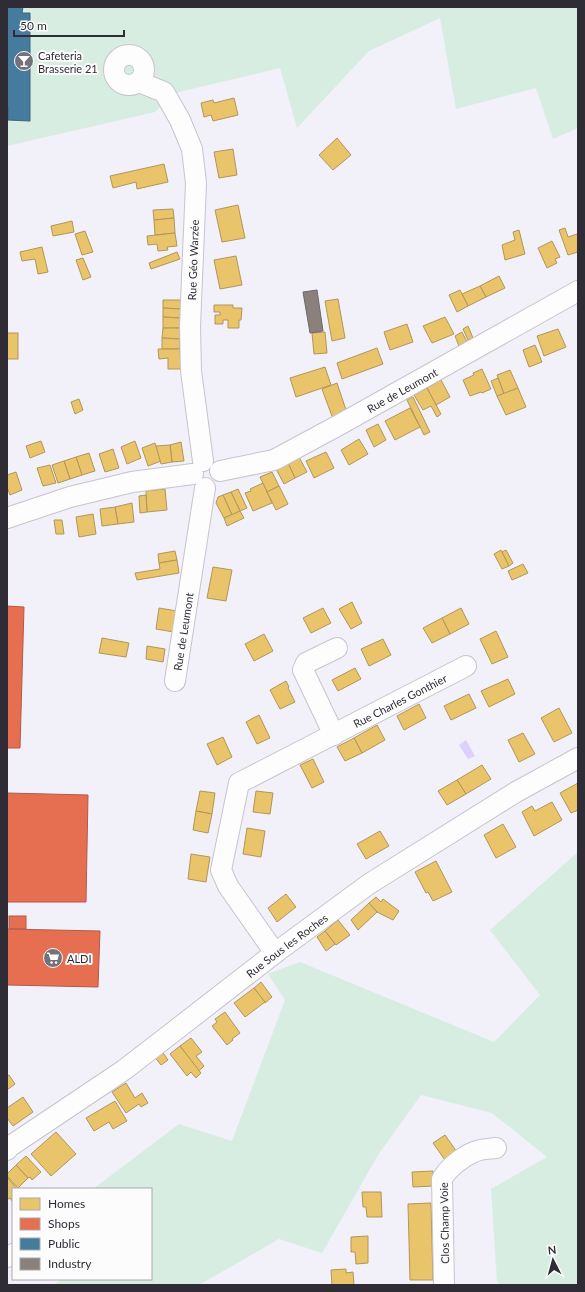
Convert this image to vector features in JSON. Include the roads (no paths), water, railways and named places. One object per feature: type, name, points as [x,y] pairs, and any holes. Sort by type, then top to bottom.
[{"type":"street","name":"Rue Géo Warzée","points":[[139,82],[164,92],[180,120],[192,149],[196,183],[190,326],[191,371],[205,473]]},
{"type":"street","name":"Rue de Leumont","points":[[7,518],[70,497],[132,482],[205,473],[274,460],[578,292]]},
{"type":"street","name":"Rue de Leumont","points":[[175,681],[205,473]]},
{"type":"street","points":[[334,735],[304,670],[306,663],[337,648]]},
{"type":"street","name":"Rue Charles Gonthier","points":[[275,954],[228,886],[221,870],[239,783],[466,666]]},
{"type":"street","name":"Rue Sous les Roches","points":[[7,1150],[9,1147],[124,1070],[369,884],[516,792],[578,758]]},
{"type":"street","name":"Clos Champ Voie","points":[[444,1285],[442,1179],[452,1166],[474,1151],[496,1148]]},
{"type":"place","name":"Cafeteria Brasserie 21","points":[[24,61]]},
{"type":"place","name":"ALDI","points":[[53,958]]}]
